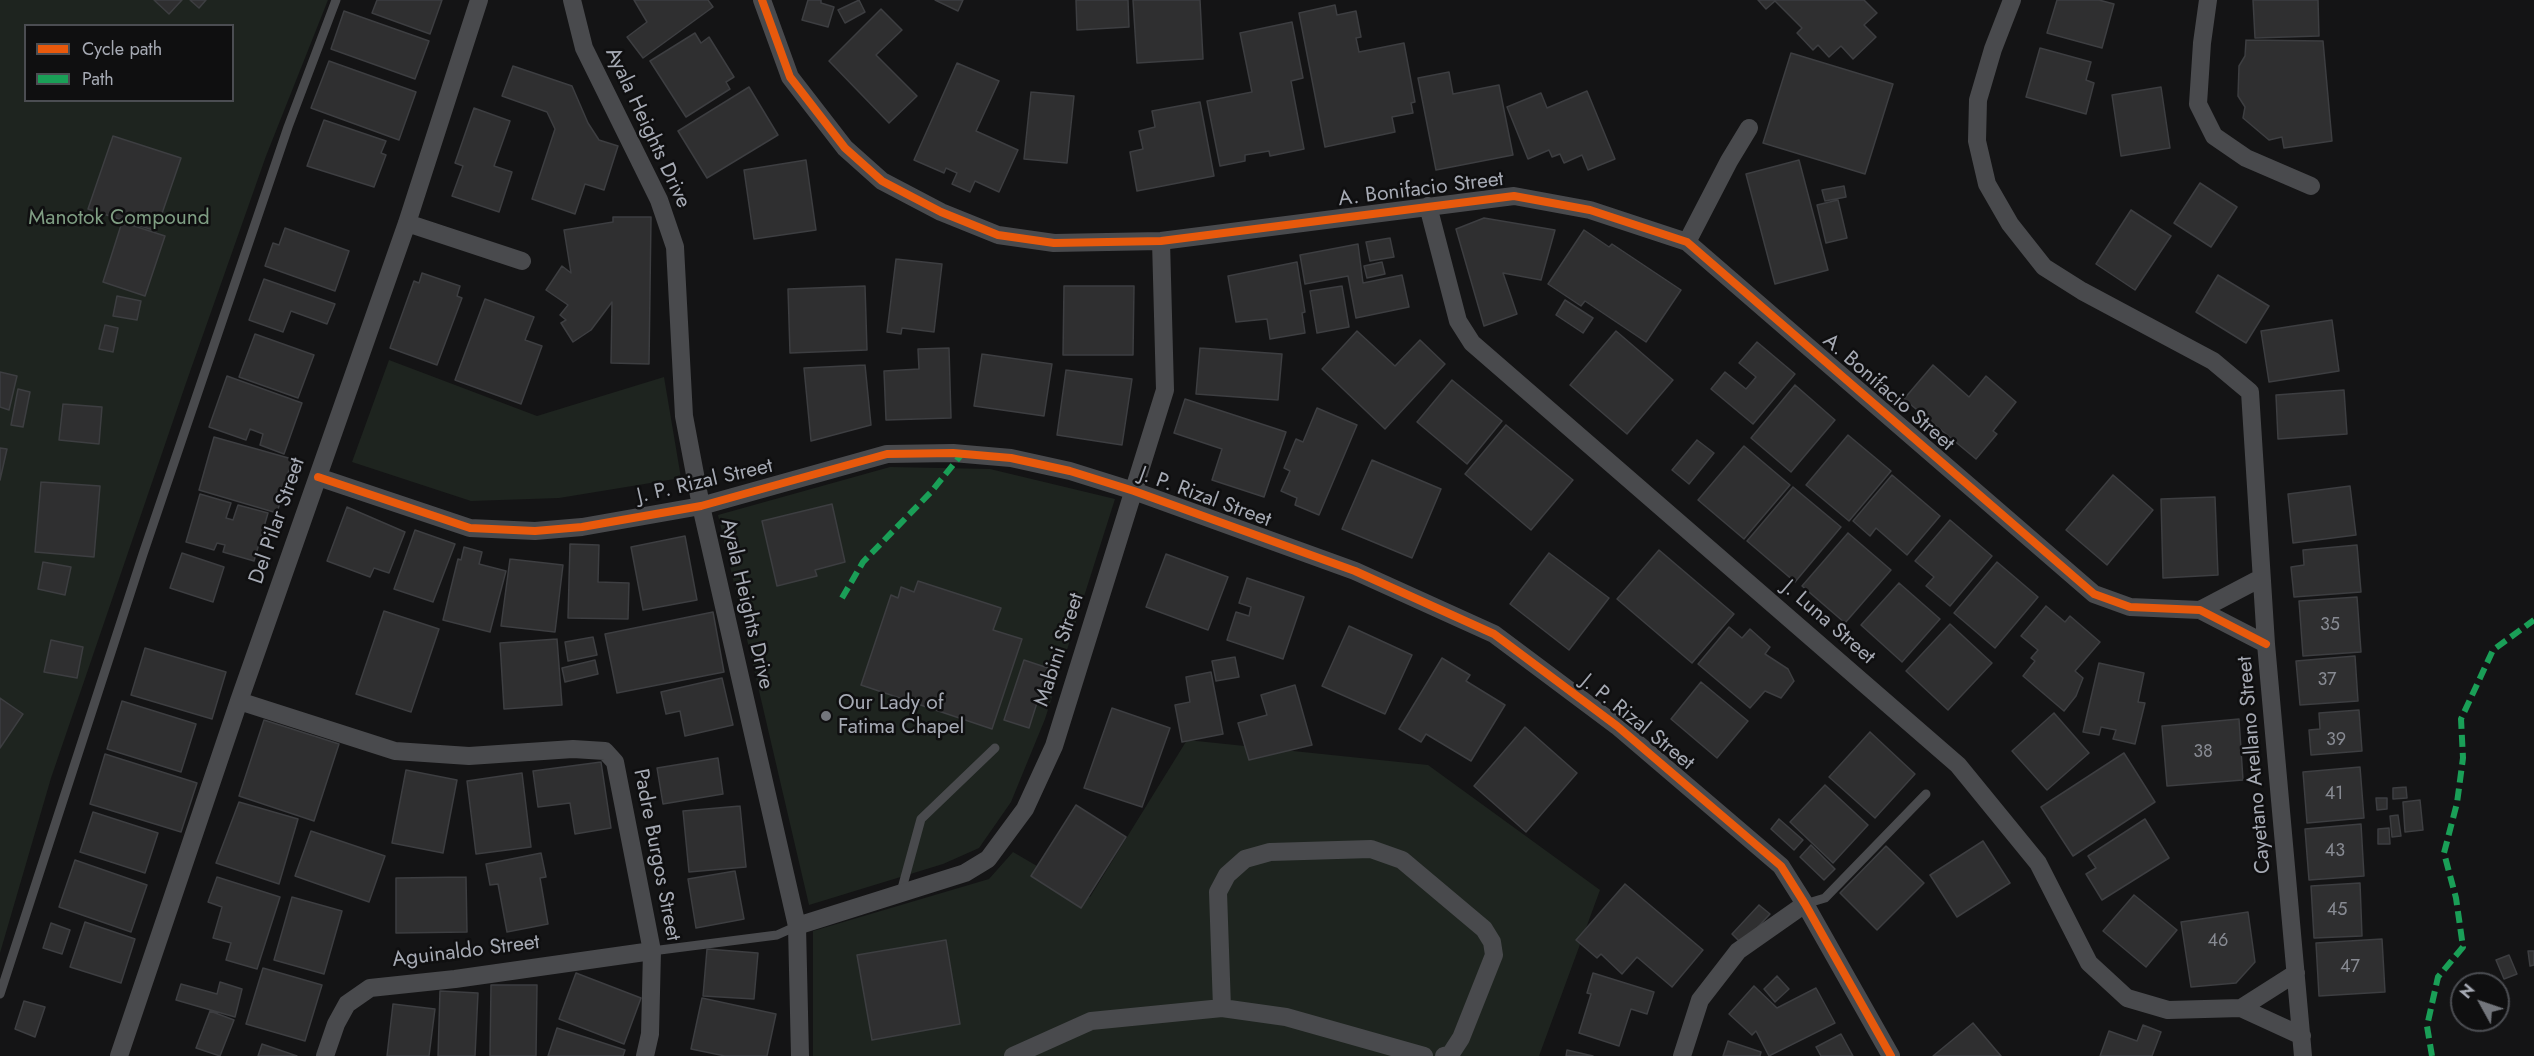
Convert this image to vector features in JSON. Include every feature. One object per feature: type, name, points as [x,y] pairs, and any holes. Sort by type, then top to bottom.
[{"type":"street","name":"Del Pilar Street","points":[[119,1056],[239,701],[407,222],[479,0]]},
{"type":"street","name":"Ayala Heights Drive","points":[[572,0],[584,48],[659,200],[675,247],[684,416],[701,506],[797,926],[800,1056]]},
{"type":"street","name":"A. Bonifacio Street","points":[[762,0],[790,77],[845,148],[882,181],[941,212],[998,235],[1054,243],[1161,241],[1514,196],[1590,210],[1687,242],[2094,594],[2130,607],[2200,610],[2266,644]]},
{"type":"street","name":"Cayetano Arellano Street","points":[[2012,0],[1993,50],[1978,100],[1977,141],[1987,184],[2010,224],[2044,267],[2082,291],[2213,362],[2250,392],[2266,644],[2303,1056]]},
{"type":"street","points":[[2208,0],[2202,43],[2198,104],[2214,136],[2246,158],[2311,186]]},
{"type":"street","points":[[1687,242],[1729,161],[1749,128]]},
{"type":"street","name":"J. Luna Street","points":[[1428,206],[1458,321],[1472,343],[1958,765],[2038,863],[2089,963],[2127,998],[2168,1010],[2241,1008],[2302,1036]]},
{"type":"street","points":[[407,222],[522,261]]},
{"type":"street","name":"Mabini Street","points":[[797,926],[965,873],[988,859],[1025,809],[1054,746],[1165,390],[1161,241]]},
{"type":"street","name":"J. P. Rizal Street","points":[[318,477],[470,528],[535,531],[582,527],[701,506],[887,454],[953,453],[1011,458],[1070,471],[1134,491],[1355,571],[1494,634],[1617,726],[1781,866],[1805,903],[1891,1056]]},
{"type":"street","points":[[2200,610],[2261,578]]},
{"type":"street","name":"Padre Burgos Street","points":[[239,701],[395,751],[469,756],[573,749],[605,751],[615,762],[652,951],[650,1034],[645,1056]]},
{"type":"street","points":[[1222,1008],[1218,891],[1227,874],[1245,859],[1270,852],[1371,849],[1402,860],[1484,929],[1492,942],[1494,955],[1461,1038],[1450,1054],[1444,1056]]},
{"type":"street","points":[[1682,1056],[1700,1000],[1738,951],[1805,903]]},
{"type":"street","name":"Aguinaldo Street","points":[[325,1056],[336,1024],[347,1004],[370,988],[455,979],[652,951]]},
{"type":"street","points":[[2241,1008],[2296,973]]},
{"type":"street","points":[[1014,1056],[1091,1021],[1222,1008],[1286,1017],[1424,1056]]},
{"type":"lane","points":[[0,994],[143,554],[288,127],[336,0]]},
{"type":"lane","points":[[901,892],[921,819],[994,748]]},
{"type":"lane","points":[[1805,903],[1824,898],[1926,794]]},
{"type":"lane","points":[[652,951],[777,935],[797,926]]},
{"type":"green space","name":"Manotok Compound","points":[[0,0],[328,0],[266,156],[51,778],[0,953]]},
{"type":"green space","points":[[389,360],[537,416],[664,377],[681,478],[559,498],[471,501],[352,462]]},
{"type":"green space","points":[[890,467],[990,469],[1115,499],[1045,719],[1011,802],[979,848],[943,864],[809,905],[718,515]]},
{"type":"green space","points":[[1187,740],[1428,765],[1600,890],[1539,1056],[813,1056],[813,931],[989,879],[1013,852],[1090,897]]},
{"type":"building","points":[[154,0],[182,0],[169,14]]},
{"type":"building","points":[[190,0],[206,0],[199,8]]},
{"type":"building","points":[[377,0],[442,0],[430,34],[372,13]]},
{"type":"building","points":[[634,0],[708,0],[713,7],[643,58],[627,37],[647,22]]},
{"type":"building","points":[[808,0],[821,0],[821,3],[834,7],[828,27],[802,20]]},
{"type":"building","points":[[859,0],[865,12],[845,23],[838,10]]},
{"type":"building","points":[[935,0],[963,0],[958,11]]},
{"type":"building","points":[[1076,0],[1128,0],[1129,27],[1077,30]]},
{"type":"building","points":[[1133,0],[1200,0],[1203,59],[1137,63]]},
{"type":"building","points":[[1758,0],[1864,0],[1877,13],[1864,25],[1876,37],[1853,59],[1841,46],[1829,57],[1818,45],[1813,50],[1797,33],[1802,28],[1775,1],[1766,9]]},
{"type":"building","points":[[2057,0],[2099,0],[2114,4],[2102,48],[2047,33]]},
{"type":"building","points":[[2253,0],[2318,0],[2319,36],[2255,38]]},
{"type":"building","points":[[1335,5],[1337,15],[1356,11],[1361,37],[1356,38],[1359,52],[1404,43],[1415,102],[1411,103],[1413,113],[1392,117],[1395,132],[1325,147],[1299,13]]},
{"type":"building","points":[[881,9],[902,30],[876,55],[917,96],[889,123],[829,61]]},
{"type":"building","points":[[344,11],[429,41],[415,79],[331,49]]},
{"type":"building","points":[[1292,22],[1303,78],[1291,81],[1304,149],[1270,156],[1269,151],[1245,155],[1245,161],[1220,166],[1207,101],[1252,92],[1240,33]]},
{"type":"building","points":[[695,33],[701,43],[709,37],[734,77],[726,82],[730,89],[686,117],[650,61]]},
{"type":"building","points":[[2246,40],[2323,41],[2332,141],[2284,148],[2282,137],[2269,140],[2243,118],[2245,107],[2238,96],[2239,66],[2245,56]]},
{"type":"building","points":[[2040,48],[2091,62],[2086,80],[2094,83],[2086,114],[2026,97]]},
{"type":"building","points":[[1791,53],[1893,84],[1865,174],[1763,143]]},
{"type":"building","points":[[329,61],[416,92],[399,140],[311,108]]},
{"type":"building","points":[[957,63],[999,81],[976,131],[1018,150],[999,192],[975,181],[970,192],[952,184],[957,173],[946,168],[944,173],[914,160]]},
{"type":"building","points":[[513,66],[572,86],[588,123],[599,140],[618,146],[604,190],[585,184],[575,214],[532,199],[555,129],[547,112],[502,96]]},
{"type":"building","points":[[1449,72],[1453,94],[1499,85],[1513,155],[1436,170],[1418,78]]},
{"type":"building","points":[[749,87],[778,135],[707,178],[678,131]]},
{"type":"building","points":[[2161,87],[2170,148],[2121,156],[2112,95]]},
{"type":"building","points":[[1587,91],[1615,159],[1588,170],[1582,155],[1564,163],[1560,154],[1552,157],[1549,150],[1528,159],[1507,107],[1541,93],[1547,108]]},
{"type":"building","points":[[1031,92],[1074,96],[1067,163],[1024,159]]},
{"type":"building","points":[[1200,102],[1214,176],[1137,191],[1130,152],[1143,149],[1139,131],[1155,127],[1152,111]]},
{"type":"building","points":[[474,108],[510,121],[494,166],[512,172],[499,212],[452,196],[463,166],[455,163]]},
{"type":"building","points":[[324,120],[386,141],[381,153],[386,155],[374,187],[307,166]]},
{"type":"building","points":[[113,136],[181,158],[156,231],[88,209]]},
{"type":"building","points":[[806,160],[816,230],[754,239],[744,170]]},
{"type":"building","points":[[1799,160],[1828,270],[1775,284],[1746,174]]},
{"type":"building","points":[[2200,183],[2237,207],[2211,247],[2174,223]]},
{"type":"building","points":[[1844,186],[1846,197],[1825,201],[1822,190]]},
{"type":"building","points":[[1838,200],[1847,238],[1826,243],[1817,205]]},
{"type":"building","points":[[2131,210],[2171,236],[2135,290],[2096,264]]},
{"type":"building","points":[[613,217],[651,217],[649,364],[611,363],[612,302],[591,330],[573,342],[561,323],[566,320],[560,315],[568,305],[546,290],[562,266],[571,273],[564,230],[613,222]]},
{"type":"building","points":[[1484,218],[1555,230],[1541,280],[1503,273],[1517,314],[1484,326],[1456,229]]},
{"type":"building","points":[[122,222],[165,236],[145,296],[103,282]]},
{"type":"building","points":[[285,228],[349,251],[335,291],[265,266],[273,243],[279,245]]},
{"type":"building","points":[[1584,230],[1609,247],[1612,244],[1681,290],[1646,342],[1585,301],[1581,306],[1548,284]]},
{"type":"building","points":[[1390,238],[1394,257],[1370,261],[1366,242]]},
{"type":"building","points":[[1358,244],[1363,283],[1402,275],[1409,307],[1356,318],[1348,276],[1305,284],[1300,255]]},
{"type":"building","points":[[896,259],[942,264],[934,332],[902,328],[901,334],[887,332]]},
{"type":"building","points":[[1297,262],[1305,312],[1302,313],[1305,333],[1270,339],[1267,319],[1236,322],[1228,276]]},
{"type":"building","points":[[1382,262],[1385,274],[1367,278],[1364,266]]},
{"type":"building","points":[[422,273],[460,286],[457,296],[462,298],[437,365],[390,348],[414,281],[419,283]]},
{"type":"building","points":[[2218,275],[2269,306],[2246,343],[2196,312]]},
{"type":"building","points":[[264,279],[335,304],[327,324],[291,311],[283,332],[249,320]]},
{"type":"building","points":[[865,286],[867,350],[790,353],[788,289]]},
{"type":"building","points":[[1064,286],[1134,286],[1133,355],[1063,355]]},
{"type":"building","points":[[1342,286],[1349,327],[1317,333],[1310,291]]},
{"type":"building","points":[[117,296],[141,301],[137,320],[113,316]]},
{"type":"building","points":[[485,299],[534,317],[525,340],[542,346],[521,404],[455,380]]},
{"type":"building","points":[[1565,300],[1593,318],[1583,333],[1556,315]]},
{"type":"building","points":[[2332,320],[2339,371],[2269,382],[2261,331]]},
{"type":"building","points":[[105,325],[118,328],[113,352],[99,349]]},
{"type":"building","points":[[1357,331],[1395,366],[1420,340],[1445,364],[1385,429],[1322,369]]},
{"type":"building","points":[[1616,331],[1673,380],[1627,434],[1570,385]]},
{"type":"building","points":[[255,334],[314,355],[298,398],[239,377]]},
{"type":"building","points":[[1757,342],[1795,374],[1753,424],[1711,389],[1725,372],[1746,389],[1756,377],[1739,363]]},
{"type":"building","points":[[949,348],[951,418],[886,420],[884,371],[919,369],[918,349]]},
{"type":"building","points":[[1200,348],[1282,354],[1278,400],[1196,394]]},
{"type":"building","points":[[982,354],[1052,364],[1044,416],[974,406]]},
{"type":"building","points":[[865,365],[871,425],[811,441],[804,368]]},
{"type":"building","points":[[1933,365],[1969,397],[1986,376],[2016,402],[1993,431],[1997,434],[1976,459],[1904,399]]},
{"type":"building","points":[[1066,370],[1132,379],[1122,445],[1057,435]]},
{"type":"building","points":[[0,372],[17,376],[9,410],[0,407]]},
{"type":"building","points":[[227,376],[302,403],[284,454],[260,445],[263,434],[250,429],[246,440],[209,427]]},
{"type":"building","points":[[1452,380],[1502,421],[1467,464],[1417,422]]},
{"type":"building","points":[[1795,385],[1835,420],[1791,472],[1751,438]]},
{"type":"building","points":[[18,389],[30,392],[23,427],[11,425]]},
{"type":"building","points":[[2344,390],[2347,434],[2278,439],[2276,395]]},
{"type":"building","points":[[1185,399],[1286,432],[1264,497],[1212,480],[1222,449],[1174,433]]},
{"type":"building","points":[[63,404],[102,407],[99,444],[59,440]]},
{"type":"building","points":[[1317,408],[1357,425],[1319,515],[1295,505],[1297,498],[1281,491],[1290,471],[1284,468],[1296,439],[1303,442]]},
{"type":"building","points":[[1506,425],[1573,480],[1531,530],[1465,474]]},
{"type":"building","points":[[1848,435],[1891,471],[1849,521],[1806,485]]},
{"type":"building","points":[[214,437],[292,459],[277,513],[199,490]]},
{"type":"building","points":[[1697,440],[1714,453],[1689,484],[1672,470]]},
{"type":"building","points":[[1744,446],[1790,485],[1744,539],[1698,500]]},
{"type":"building","points":[[0,448],[7,449],[0,480]]},
{"type":"building","points":[[1372,460],[1441,489],[1412,558],[1342,529]]},
{"type":"building","points":[[1892,475],[1940,516],[1907,555],[1876,528],[1870,536],[1853,521]]},
{"type":"building","points":[[2113,475],[2153,510],[2107,565],[2066,530]]},
{"type":"building","points":[[41,482],[100,486],[94,557],[35,552]]},
{"type":"building","points":[[2350,486],[2356,535],[2293,543],[2288,494]]},
{"type":"building","points":[[1793,487],[1841,527],[1795,582],[1747,541]]},
{"type":"building","points":[[200,494],[231,503],[226,518],[233,520],[238,505],[268,513],[254,561],[223,552],[225,545],[217,543],[214,550],[186,542]]},
{"type":"building","points":[[2215,497],[2218,575],[2163,578],[2161,499]]},
{"type":"building","points":[[832,504],[845,562],[815,570],[817,576],[777,586],[762,521]]},
{"type":"building","points":[[347,507],[405,532],[389,573],[374,568],[370,577],[327,561]]},
{"type":"building","points":[[1950,520],[1992,556],[1950,606],[1926,586],[1934,577],[1915,561]]},
{"type":"building","points":[[415,530],[455,544],[433,602],[394,589]]},
{"type":"building","points":[[1848,533],[1891,570],[1845,623],[1802,586]]},
{"type":"building","points":[[685,536],[697,600],[643,610],[631,547]]},
{"type":"building","points":[[570,544],[599,545],[598,582],[629,583],[628,619],[568,618]]},
{"type":"building","points":[[2357,545],[2361,592],[2294,597],[2291,567],[2304,565],[2303,550]]},
{"type":"building","points":[[464,547],[482,552],[479,564],[506,571],[490,632],[443,620],[458,559],[461,560]]},
{"type":"building","points":[[1659,550],[1734,614],[1692,663],[1617,599]]},
{"type":"building","points":[[182,553],[224,567],[213,602],[170,588]]},
{"type":"building","points":[[1549,553],[1609,598],[1569,650],[1510,604]]},
{"type":"building","points":[[1166,554],[1228,577],[1208,630],[1146,607]]},
{"type":"building","points":[[510,559],[563,565],[555,632],[501,626]]},
{"type":"building","points":[[43,562],[71,567],[65,595],[38,589]]},
{"type":"building","points":[[1997,562],[2038,597],[1995,648],[1954,613]]},
{"type":"building","points":[[1247,578],[1304,597],[1283,659],[1227,640],[1236,612],[1249,616],[1251,607],[1239,603]]},
{"type":"building","points":[[918,581],[1001,608],[993,630],[1022,639],[992,729],[861,685],[891,595],[898,598],[901,587],[914,592]]},
{"type":"building","points":[[1899,583],[1940,619],[1902,662],[1861,625]]},
{"type":"building","points":[[2357,597],[2361,652],[2303,656],[2299,601]]},
{"type":"building","points":[[2046,606],[2065,622],[2070,616],[2100,642],[2075,671],[2083,678],[2076,696],[2064,711],[2023,676],[2035,661],[2031,658],[2038,650],[2021,636]]},
{"type":"building","points":[[384,611],[439,629],[411,712],[356,694]]},
{"type":"building","points":[[713,612],[724,672],[617,693],[605,634]]},
{"type":"building","points":[[1950,624],[1992,663],[1948,710],[1906,671]]},
{"type":"building","points":[[1349,626],[1412,655],[1385,714],[1322,686]]},
{"type":"building","points":[[1729,627],[1742,638],[1750,629],[1770,647],[1765,654],[1788,669],[1794,681],[1781,698],[1765,691],[1750,708],[1698,664]]},
{"type":"building","points":[[593,637],[597,655],[568,661],[565,642]]},
{"type":"building","points":[[557,639],[562,705],[504,709],[500,643]]},
{"type":"building","points":[[51,640],[83,647],[77,678],[44,672]]},
{"type":"building","points":[[145,648],[226,672],[212,719],[131,695]]},
{"type":"building","points":[[2355,656],[2358,701],[2300,705],[2296,661]]},
{"type":"building","points":[[1235,657],[1239,677],[1216,681],[1212,661]]},
{"type":"building","points":[[1442,658],[1470,675],[1466,681],[1505,705],[1471,761],[1426,734],[1421,742],[1399,729]]},
{"type":"building","points":[[595,660],[598,674],[565,682],[562,668]]},
{"type":"building","points":[[1024,660],[1048,668],[1029,728],[1004,720]]},
{"type":"building","points":[[2099,663],[2144,673],[2138,702],[2145,703],[2135,744],[2113,739],[2116,730],[2101,727],[2099,735],[2083,732]]},
{"type":"building","points":[[1211,672],[1223,734],[1182,742],[1175,705],[1190,702],[1186,677]]},
{"type":"building","points":[[722,678],[733,725],[685,736],[680,711],[666,714],[661,692]]},
{"type":"building","points":[[1701,682],[1748,721],[1717,758],[1671,719]]},
{"type":"building","points":[[1295,685],[1312,745],[1249,760],[1238,723],[1267,715],[1261,695]]},
{"type":"building","points":[[0,698],[23,714],[0,748]]},
{"type":"building","points":[[122,701],[196,724],[181,772],[107,749]]},
{"type":"building","points":[[1112,708],[1170,728],[1142,807],[1084,788]]},
{"type":"building","points":[[2359,710],[2362,751],[2311,755],[2309,730],[2320,729],[2319,713]]},
{"type":"building","points":[[2054,713],[2089,753],[2047,790],[2012,751]]},
{"type":"building","points":[[2239,719],[2243,780],[2167,786],[2162,726]]},
{"type":"building","points":[[264,720],[339,744],[314,821],[239,796]]},
{"type":"building","points":[[1525,727],[1577,773],[1526,832],[1474,786]]},
{"type":"building","points":[[1870,732],[1915,774],[1875,818],[1829,777]]},
{"type":"building","points":[[2124,753],[2155,802],[2073,856],[2041,807]]},
{"type":"building","points":[[105,754],[197,783],[181,832],[90,804]]},
{"type":"building","points":[[718,758],[723,794],[663,804],[657,768]]},
{"type":"building","points":[[601,762],[611,828],[575,834],[570,803],[538,807],[533,771]]},
{"type":"building","points":[[2360,767],[2364,818],[2307,823],[2303,772]]},
{"type":"building","points":[[406,770],[457,780],[443,853],[392,843]]},
{"type":"building","points":[[522,773],[531,847],[476,854],[467,781]]},
{"type":"building","points":[[1825,785],[1868,825],[1833,863],[1790,822]]},
{"type":"building","points":[[2406,787],[2407,798],[2393,799],[2393,788]]},
{"type":"building","points":[[2376,798],[2387,798],[2387,809],[2377,810]]},
{"type":"building","points":[[2420,800],[2423,830],[2405,832],[2403,802]]},
{"type":"building","points":[[239,802],[298,819],[279,884],[216,863]]},
{"type":"building","points":[[1076,805],[1126,837],[1081,908],[1031,876]]},
{"type":"building","points":[[740,806],[746,867],[689,872],[683,811]]},
{"type":"building","points":[[93,812],[158,833],[145,873],[80,852]]},
{"type":"building","points":[[2398,815],[2401,836],[2392,837],[2390,816]]},
{"type":"building","points":[[1779,819],[1803,840],[1794,850],[1771,829]]},
{"type":"building","points":[[2145,819],[2169,858],[2102,900],[2086,874],[2096,868],[2088,856]]},
{"type":"building","points":[[2361,824],[2364,876],[2309,880],[2305,829]]},
{"type":"building","points":[[2389,828],[2390,844],[2378,844],[2378,829]]},
{"type":"building","points":[[311,831],[385,856],[369,902],[295,876]]},
{"type":"building","points":[[1983,841],[2010,883],[1957,917],[1930,875]]},
{"type":"building","points":[[1811,845],[1835,869],[1824,880],[1800,857]]},
{"type":"building","points":[[1886,846],[1924,883],[1877,930],[1840,893]]},
{"type":"building","points":[[541,853],[546,877],[540,878],[548,924],[507,932],[498,884],[490,885],[486,864]]},
{"type":"building","points":[[75,860],[147,885],[131,932],[59,907]]},
{"type":"building","points":[[735,871],[744,919],[696,928],[688,879]]},
{"type":"building","points":[[217,877],[280,897],[257,969],[226,960],[231,943],[213,938],[222,907],[208,902]]},
{"type":"building","points":[[466,877],[467,932],[396,933],[396,878]]},
{"type":"building","points":[[2360,883],[2362,936],[2314,938],[2311,886]]},
{"type":"building","points":[[1625,884],[1703,950],[1672,987],[1637,957],[1622,974],[1601,954],[1597,958],[1576,940]]},
{"type":"building","points":[[2134,895],[2177,930],[2146,967],[2103,931]]},
{"type":"building","points":[[292,897],[342,911],[324,974],[274,960]]},
{"type":"building","points":[[1759,905],[1770,914],[1742,944],[1732,934]]},
{"type":"building","points":[[2248,912],[2255,962],[2236,983],[2191,987],[2181,922]]},
{"type":"building","points":[[85,922],[135,939],[121,983],[70,967]]},
{"type":"building","points":[[51,923],[70,930],[62,954],[43,948]]},
{"type":"building","points":[[2382,939],[2385,992],[2319,996],[2316,943]]},
{"type":"building","points":[[946,940],[960,1024],[872,1040],[857,955]]},
{"type":"building","points":[[707,949],[758,953],[754,999],[703,996]]},
{"type":"building","points":[[2528,951],[2534,951],[2534,965],[2530,966]]},
{"type":"building","points":[[2509,955],[2517,974],[2510,977],[2510,972],[2501,972],[2496,960]]},
{"type":"building","points":[[263,968],[322,985],[305,1041],[246,1024]]},
{"type":"building","points":[[576,973],[641,998],[624,1044],[559,1019]]},
{"type":"building","points":[[1593,973],[1654,992],[1647,1014],[1631,1009],[1619,1046],[1579,1033],[1591,994],[1587,993]]},
{"type":"building","points":[[1777,976],[1789,989],[1775,1002],[1764,989]]},
{"type":"building","points":[[220,982],[242,989],[235,1017],[176,1000],[181,984],[217,994]]},
{"type":"building","points":[[491,985],[537,985],[536,1056],[490,1056]]},
{"type":"building","points":[[1754,986],[1777,1008],[1816,988],[1835,1023],[1769,1056],[1756,1031],[1752,1035],[1729,1014]]},
{"type":"building","points":[[440,991],[478,993],[475,1056],[438,1056]]},
{"type":"building","points":[[702,998],[776,1014],[767,1056],[725,1056],[691,1049]]},
{"type":"building","points":[[24,1001],[45,1007],[35,1037],[15,1029]]},
{"type":"building","points":[[393,1004],[435,1009],[429,1056],[387,1056]]},
{"type":"building","points":[[210,1011],[234,1020],[220,1056],[196,1048]]},
{"type":"building","points":[[1973,1023],[2001,1056],[1933,1056]]},
{"type":"building","points":[[2143,1025],[2161,1032],[2152,1056],[2100,1056],[2109,1031],[2137,1041]]},
{"type":"building","points":[[557,1028],[625,1050],[623,1056],[548,1056]]},
{"type":"building","points":[[1841,1034],[1853,1056],[1821,1056],[1816,1047]]},
{"type":"building","points":[[1728,1041],[1761,1052],[1760,1056],[1723,1056]]},
{"type":"building","points":[[262,1044],[297,1056],[258,1056]]},
{"type":"building","points":[[1567,1050],[1593,1056],[1566,1056]]},
{"type":"marked path","points":[[842,598],[863,562],[931,492],[961,455]]},
{"type":"marked path","points":[[2432,1056],[2427,1026],[2438,977],[2463,947],[2456,898],[2444,853],[2457,803],[2463,758],[2461,719],[2493,650],[2534,620]]},
{"type":"cycle path","points":[[762,0],[790,77],[845,148],[882,181],[941,212],[998,235],[1054,243],[1161,241],[1514,196],[1590,210],[1687,242],[2094,594],[2130,607],[2200,610],[2266,644]]},
{"type":"cycle path","points":[[318,477],[470,528],[535,531],[582,527],[701,506],[887,454],[953,453],[1011,458],[1070,471],[1134,491],[1355,571],[1494,634],[1617,726],[1781,866],[1891,1056]]},
{"type":"place","name":"Our Lady of Fatima Chapel","points":[[826,716]]}]
